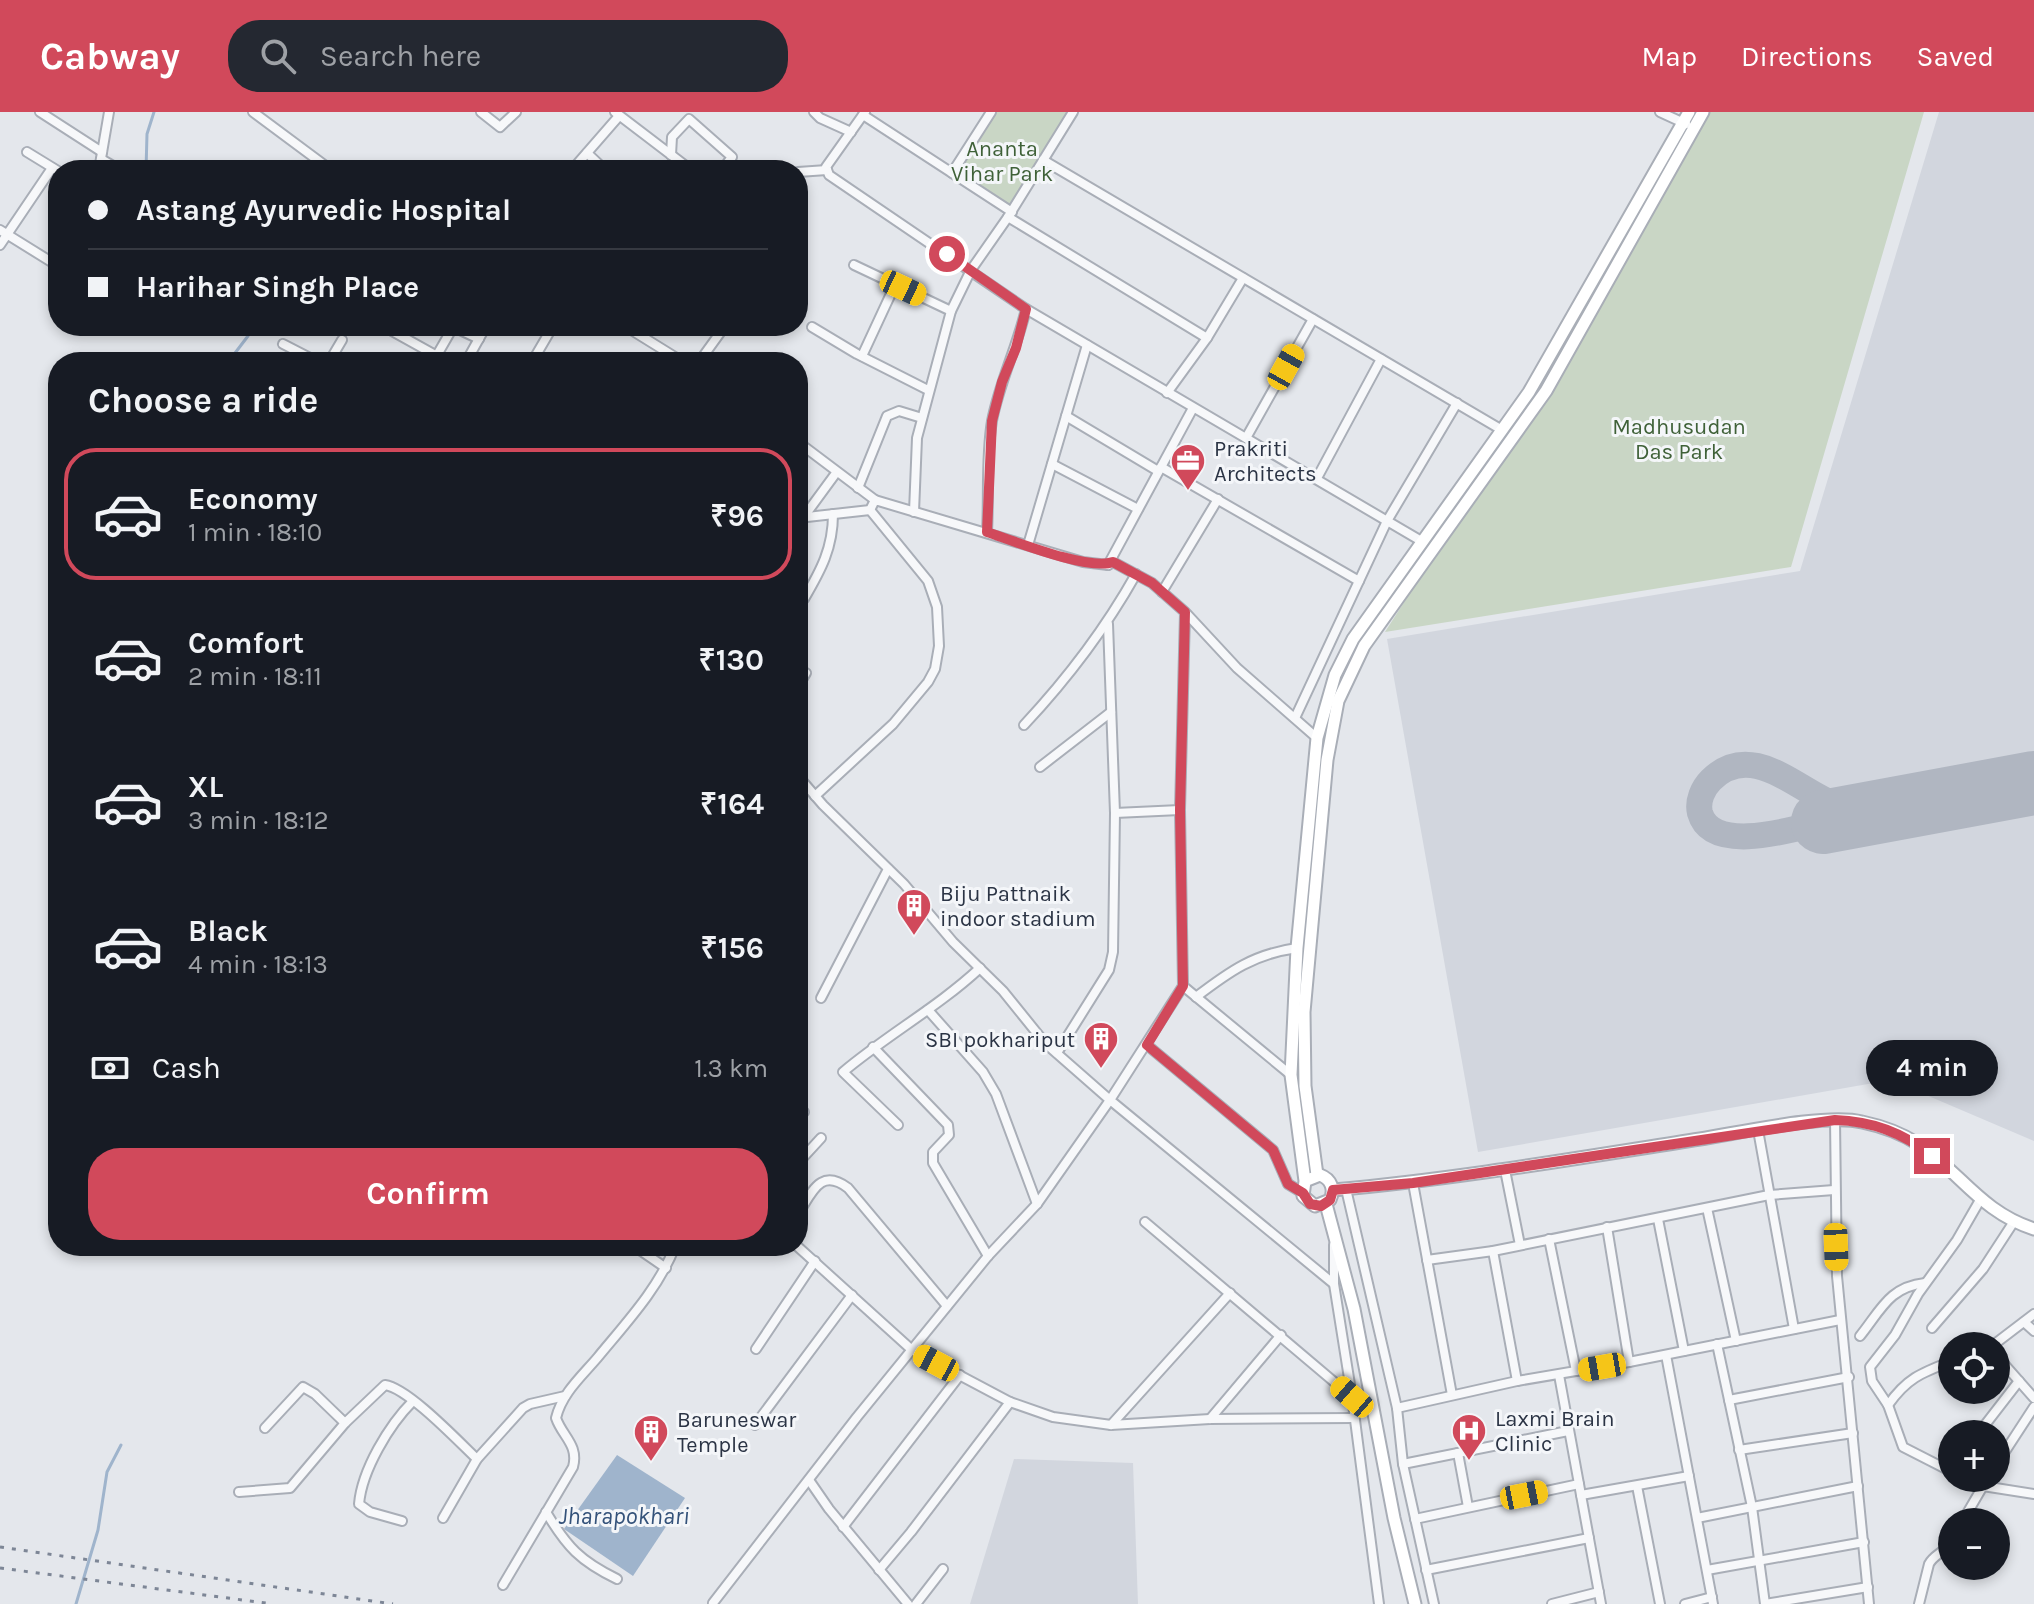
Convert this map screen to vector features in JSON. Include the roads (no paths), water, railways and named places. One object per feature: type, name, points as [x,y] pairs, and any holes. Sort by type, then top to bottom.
[{"type":"main road","points":[[1326,1204],[1310,1204],[1291,1075],[1297,948],[1317,738],[1335,675],[1353,639],[1553,356],[1694,117]]},
{"type":"main road","points":[[1308,1183],[1304,1012],[1327,760],[1338,701],[1364,646],[1546,391],[1694,117]]},
{"type":"main road","points":[[1333,1190],[1413,1183],[1758,1130],[1858,1120],[1917,1144],[1980,1200],[2013,1223],[2034,1229]]},
{"type":"main road","points":[[1308,1183],[1329,1180],[1333,1190],[1326,1204],[1354,1309],[1394,1518],[1415,1604]]},
{"type":"street","points":[[40,112],[107,160]]},
{"type":"street","points":[[101,160],[109,112]]},
{"type":"street","points":[[253,112],[316,160]]},
{"type":"street","points":[[481,112],[500,127],[516,112]]},
{"type":"street","points":[[814,112],[820,118],[851,132]]},
{"type":"street","points":[[914,512],[917,438],[951,311],[971,270],[1073,112]]},
{"type":"street","points":[[1660,112],[1694,117]]},
{"type":"street","points":[[581,160],[617,114],[678,160]]},
{"type":"street","points":[[1207,338],[1010,214],[864,114],[826,167],[829,175],[1026,309],[1423,542]]},
{"type":"street","points":[[952,173],[986,114]]},
{"type":"street","points":[[671,155],[672,137],[689,119],[732,157],[730,160]]},
{"type":"street","points":[[27,152],[48,165]]},
{"type":"street","points":[[587,153],[594,160]]},
{"type":"street","points":[[1043,160],[1502,430]]},
{"type":"street","points":[[808,171],[827,170]]},
{"type":"street","points":[[0,245],[3,232],[48,177]]},
{"type":"street","points":[[3,232],[48,260]]},
{"type":"street","points":[[854,265],[951,311]]},
{"type":"street","points":[[1167,393],[1207,338],[1243,278]]},
{"type":"street","points":[[862,356],[895,285]]},
{"type":"street","points":[[987,532],[992,421],[1026,309]]},
{"type":"street","points":[[1246,438],[1313,319]]},
{"type":"street","points":[[812,327],[928,390]]},
{"type":"street","points":[[400,336],[424,352]]},
{"type":"street","points":[[473,336],[479,339]]},
{"type":"street","points":[[472,352],[481,336]]},
{"type":"street","points":[[641,336],[667,352]]},
{"type":"street","points":[[335,352],[342,340]]},
{"type":"street","points":[[283,344],[299,352]]},
{"type":"street","points":[[1028,545],[1087,345]]},
{"type":"street","points":[[1317,478],[1381,359]]},
{"type":"street","points":[[1295,718],[1387,521],[1457,403]]},
{"type":"street","points":[[1108,565],[1193,408]]},
{"type":"street","points":[[858,488],[887,416],[899,411],[922,418]]},
{"type":"street","points":[[1066,416],[1359,581]]},
{"type":"street","points":[[808,450],[875,500],[1083,562],[1108,565],[1113,562],[1136,574],[1185,612],[1237,668],[1317,738]]},
{"type":"street","points":[[1052,464],[1138,509]]},
{"type":"street","points":[[808,508],[836,473]]},
{"type":"street","points":[[1162,592],[1218,499]]},
{"type":"street","points":[[870,510],[875,500]]},
{"type":"street","points":[[808,517],[870,510]]},
{"type":"street","points":[[815,796],[893,724],[935,669],[939,646],[937,607],[928,581],[870,510]]},
{"type":"street","points":[[808,592],[830,549],[833,514]]},
{"type":"street","points":[[1024,725],[1058,689],[1108,624],[1136,574]]},
{"type":"street","points":[[713,1603],[947,1306],[1037,1204],[1147,1045],[1183,986],[1180,810],[1185,612]]},
{"type":"street","points":[[1057,1053],[1109,970],[1113,952],[1115,813],[1108,624]]},
{"type":"street","points":[[1040,767],[1111,712]]},
{"type":"street","points":[[808,788],[935,919],[1057,1053],[1334,1284]]},
{"type":"street","points":[[1115,813],[1180,810]]},
{"type":"street","points":[[821,998],[888,869]]},
{"type":"street","points":[[1196,997],[1245,962],[1271,952],[1297,948]]},
{"type":"street","points":[[898,1125],[843,1072],[980,968]]},
{"type":"street","points":[[1183,986],[1291,1075]]},
{"type":"street","points":[[928,1010],[983,1072],[996,1094],[1037,1204]]},
{"type":"street","points":[[1147,1045],[1273,1150],[1288,1184],[1308,1183]]},
{"type":"street","points":[[873,1047],[948,1125],[949,1135],[936,1147],[933,1163],[988,1256]]},
{"type":"street","points":[[1835,1120],[1834,1190],[1840,1320],[1849,1377],[1869,1604]]},
{"type":"street","points":[[1758,1130],[1794,1329]]},
{"type":"street","points":[[808,1152],[821,1138]]},
{"type":"street","points":[[1505,1170],[1520,1245]]},
{"type":"street","points":[[808,1199],[820,1182],[838,1180],[947,1306]]},
{"type":"street","points":[[1413,1183],[1452,1395]]},
{"type":"street","points":[[1346,1189],[1397,1408],[1403,1464],[1434,1604]]},
{"type":"street","points":[[1427,1260],[1493,1251],[1769,1195],[1834,1190]]},
{"type":"street","points":[[1938,1465],[1903,1447],[1888,1405],[1872,1381],[1870,1367],[1895,1335],[1980,1200]]},
{"type":"street","points":[[1707,1208],[1736,1341]]},
{"type":"street","points":[[1658,1219],[1684,1351]]},
{"type":"street","points":[[1145,1222],[1352,1397]]},
{"type":"street","points":[[1932,1328],[1983,1269],[2013,1223]]},
{"type":"street","points":[[1607,1227],[1629,1362]]},
{"type":"street","points":[[1334,1236],[1334,1284],[1379,1604]]},
{"type":"street","points":[[1549,1239],[1576,1371]]},
{"type":"street","points":[[1493,1251],[1517,1381]]},
{"type":"street","points":[[808,1255],[912,1350],[1010,1402],[1053,1417],[1111,1425],[1210,1419],[1353,1418]]},
{"type":"street","points":[[649,1256],[666,1268]]},
{"type":"street","points":[[503,1585],[573,1467],[576,1456],[556,1418],[565,1396],[630,1319],[666,1268],[671,1256]]},
{"type":"street","points":[[756,1349],[815,1261]]},
{"type":"street","points":[[1860,1336],[1894,1293],[1912,1284],[1925,1283]]},
{"type":"street","points":[[1111,1425],[1230,1293]]},
{"type":"street","points":[[755,1425],[852,1295]]},
{"type":"street","points":[[2010,1332],[2034,1314]]},
{"type":"street","points":[[1397,1408],[1517,1381],[1840,1320]]},
{"type":"street","points":[[2024,1322],[2034,1331]]},
{"type":"street","points":[[1210,1419],[1281,1335]]},
{"type":"street","points":[[1717,1344],[1752,1507],[1765,1604],[1868,1587]]},
{"type":"street","points":[[1666,1355],[1712,1601],[1685,1604]]},
{"type":"street","points":[[1888,1405],[1899,1389],[1912,1378],[1938,1367]]},
{"type":"street","points":[[2010,1371],[2034,1398]]},
{"type":"street","points":[[843,1527],[960,1375]]},
{"type":"street","points":[[1559,1375],[1601,1604]]},
{"type":"street","points":[[1729,1400],[1849,1377]]},
{"type":"street","points":[[1989,1420],[2019,1381]]},
{"type":"street","points":[[239,1492],[290,1488],[345,1423],[385,1385],[394,1387],[413,1401],[477,1459]]},
{"type":"street","points":[[265,1428],[303,1387],[315,1394],[345,1423]]},
{"type":"street","points":[[443,1518],[477,1459],[523,1408],[565,1396]]},
{"type":"street","points":[[402,1521],[364,1509],[359,1504],[360,1490],[390,1427],[413,1401]]},
{"type":"street","points":[[879,1570],[1010,1402]]},
{"type":"street","points":[[2010,1444],[2034,1407]]},
{"type":"street","points":[[1403,1464],[1568,1431]]},
{"type":"street","points":[[1739,1450],[1853,1433]]},
{"type":"street","points":[[1458,1453],[1468,1507]]},
{"type":"street","points":[[1581,1495],[1689,1476]]},
{"type":"street","points":[[809,1480],[843,1527],[908,1604]]},
{"type":"street","points":[[1415,1519],[1579,1484]]},
{"type":"street","points":[[1637,1486],[1660,1604]]},
{"type":"street","points":[[1697,1518],[1858,1486]]},
{"type":"street","points":[[2010,1490],[2034,1494]]},
{"type":"street","points":[[546,1512],[581,1560],[617,1579]]},
{"type":"street","points":[[1426,1570],[1589,1538]]},
{"type":"street","points":[[1707,1570],[1864,1542]]},
{"type":"street","points":[[1919,1604],[1929,1564],[1938,1555]]},
{"type":"street","points":[[916,1604],[943,1569]]},
{"type":"street","points":[[1552,1604],[1599,1592]]},
{"type":"water","name":"Jharapokhari","points":[[617,1455],[685,1498],[633,1576],[564,1529]]},
{"type":"waterway","points":[[146,160],[147,134],[154,112]]},
{"type":"waterway","points":[[236,352],[248,336]]},
{"type":"waterway","points":[[76,1604],[98,1530],[107,1472],[121,1445]]},
{"type":"railway","points":[[0,1547],[393,1604]]},
{"type":"railway","points":[[0,1568],[273,1604]]},
{"type":"place","name":"Prakriti Architects","points":[[1188,492]]},
{"type":"place","name":"Biju Pattnaik indoor stadium","points":[[914,937]]},
{"type":"place","name":"SBI pokhariput","points":[[1101,1070]]},
{"type":"place","name":"Laxmi Brain Clinic","points":[[1469,1462]]},
{"type":"place","name":"Baruneswar Temple","points":[[651,1463]]},
{"type":"park label","name":"Ananta Vihar Park","points":[[1002,160]]},
{"type":"park label","name":"Madhusudan Das Park","points":[[1679,438]]}]
